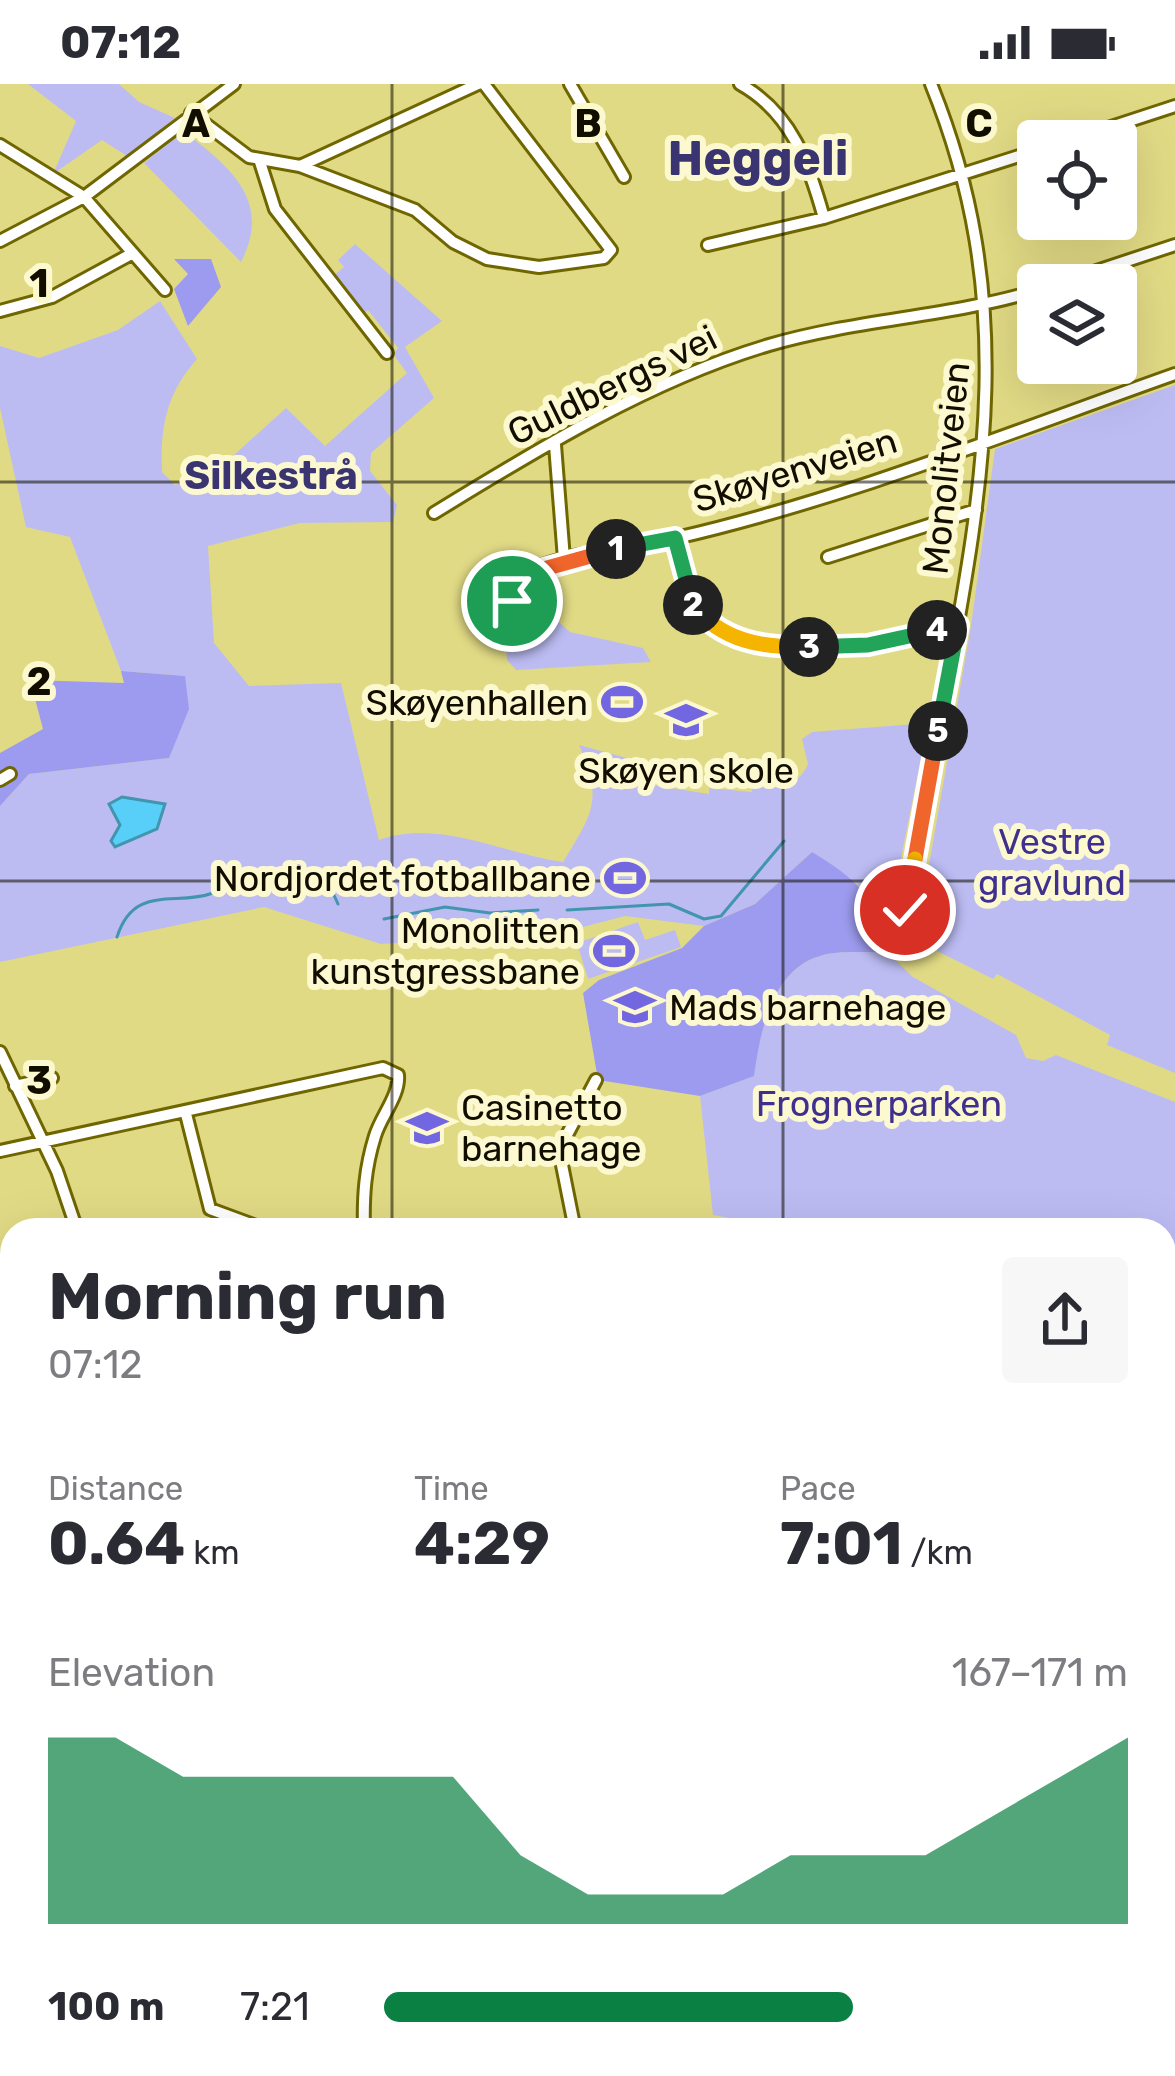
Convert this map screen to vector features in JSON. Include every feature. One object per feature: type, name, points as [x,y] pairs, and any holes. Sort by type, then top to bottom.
[{"type":"street","points":[[0,242],[84,197],[234,84]]},
{"type":"street","points":[[191,113],[260,162],[300,166],[415,210],[453,242],[487,260],[574,266],[611,250],[481,84],[300,166]]},
{"type":"street","points":[[570,84],[624,177]]},
{"type":"street","points":[[740,84],[770,106],[790,130],[809,166],[824,218]]},
{"type":"street","name":"Monolitveien","points":[[904,933],[958,625],[984,442],[987,305],[963,176],[931,84]]},
{"type":"street","points":[[1132,120],[1175,106]]},
{"type":"street","points":[[0,145],[84,197],[165,290]]},
{"type":"street","points":[[709,244],[824,218],[1017,157]]},
{"type":"street","points":[[260,162],[275,209],[388,352]]},
{"type":"street","points":[[1118,264],[1175,245]]},
{"type":"street","points":[[0,311],[52,297],[133,253]]},
{"type":"street","name":"Guldbergs vei","points":[[434,513],[681,379],[764,347],[1017,296]]},
{"type":"street","name":"Skøyenveien","points":[[529,573],[564,559],[675,538],[984,442],[1175,374]]},
{"type":"street","points":[[555,445],[564,559]]},
{"type":"street","points":[[828,557],[976,510]]},
{"type":"street","points":[[675,538],[693,605],[716,629],[741,639],[772,648],[868,645],[958,625]]},
{"type":"street","points":[[0,1052],[72,1218]]},
{"type":"street","points":[[0,1151],[383,1068],[398,1075],[399,1085],[383,1111],[364,1176],[364,1218]]},
{"type":"street","points":[[15,1086],[52,1078]]},
{"type":"street","points":[[573,1218],[559,1150],[596,1080]]},
{"type":"street","points":[[186,1114],[209,1210],[232,1218]]},
{"type":"green space","points":[[28,84],[119,84],[139,102],[175,118],[127,156],[102,140],[53,174],[76,121]]},
{"type":"green space","points":[[183,131],[230,171],[249,203],[250,240],[241,262],[144,163]]},
{"type":"green space","points":[[355,244],[442,321],[405,347],[434,398],[371,453],[370,471],[397,505],[393,522],[300,523],[208,546],[214,643],[249,686],[341,683],[379,840],[402,834],[448,835],[563,862],[587,818],[593,794],[579,745],[634,760],[639,783],[709,794],[709,788],[752,792],[751,786],[785,784],[803,773],[808,764],[802,739],[812,732],[928,723],[887,928],[861,887],[812,852],[755,904],[704,926],[625,916],[564,932],[381,944],[264,907],[0,962],[0,806],[29,774],[169,758],[185,676],[121,671],[70,537],[26,527],[0,408],[0,346],[39,358],[118,330],[160,301],[197,359],[172,397],[164,425],[162,472],[175,485],[224,464],[286,408],[325,446],[407,373],[393,354],[398,348],[368,310],[362,315],[333,276],[344,267],[338,260]]},
{"type":"green space","name":"Vestre gravlund","points":[[1175,385],[1175,1073],[1107,1045],[1110,1035],[997,974],[993,979],[937,951],[921,910],[971,626],[995,449]]},
{"type":"green space","points":[[504,609],[544,609],[570,632],[643,648],[651,662],[516,670],[507,660]]},
{"type":"green space","name":"Monolitten kunstgressbane","points":[[638,922],[645,940],[675,930],[681,947],[588,979],[577,943]]},
{"type":"green space","name":"Frognerparken","points":[[887,952],[913,977],[1016,1035],[1026,1058],[1043,1061],[1056,1055],[1175,1102],[1175,1218],[713,1215],[700,1096],[753,1076],[779,989],[803,963],[836,953]]},
{"type":"shaded area","points":[[174,259],[211,259],[221,287],[188,326],[174,289],[188,274]]},
{"type":"shaded area","points":[[121,671],[185,676],[189,709],[169,758],[29,774],[0,806],[0,753],[43,729],[30,680],[124,683]]},
{"type":"shaded area","points":[[122,797],[165,804],[157,829],[115,847],[111,841],[120,825],[109,804]]},
{"type":"shaded area","points":[[812,852],[840,871],[874,905],[887,952],[827,954],[803,963],[790,975],[771,1006],[754,1076],[700,1096],[598,1080],[583,993],[599,980],[682,948],[704,926],[755,904]]},
{"type":"waterway","points":[[567,910],[669,904],[704,919],[721,916],[784,841]]},
{"type":"waterway","points":[[117,937],[124,920],[145,903],[199,897],[230,884],[333,893],[338,904]]},
{"type":"waterway","points":[[384,919],[445,907],[490,913],[538,910]]},
{"type":"place","name":"Skøyenhallen","points":[[622,702]]},
{"type":"place","name":"Skøyen skole","points":[[686,720]]},
{"type":"place","name":"Nordjordet fotballbane","points":[[625,878]]},
{"type":"place","name":"Monolitten kunstgressbane","points":[[614,951]]},
{"type":"place","name":"Mads barnehage","points":[[635,1007]]},
{"type":"place","name":"Casinetto barnehage","points":[[427,1128]]},
{"type":"district","name":"Heggeli","points":[[758,158]]},
{"type":"district","name":"Silkestrå","points":[[271,476]]},
{"type":"route","points":[[512,601],[520,601],[526,593],[529,573],[564,559],[675,538],[693,605],[716,629],[741,639],[772,648],[868,645],[958,625],[905,910]]}]
